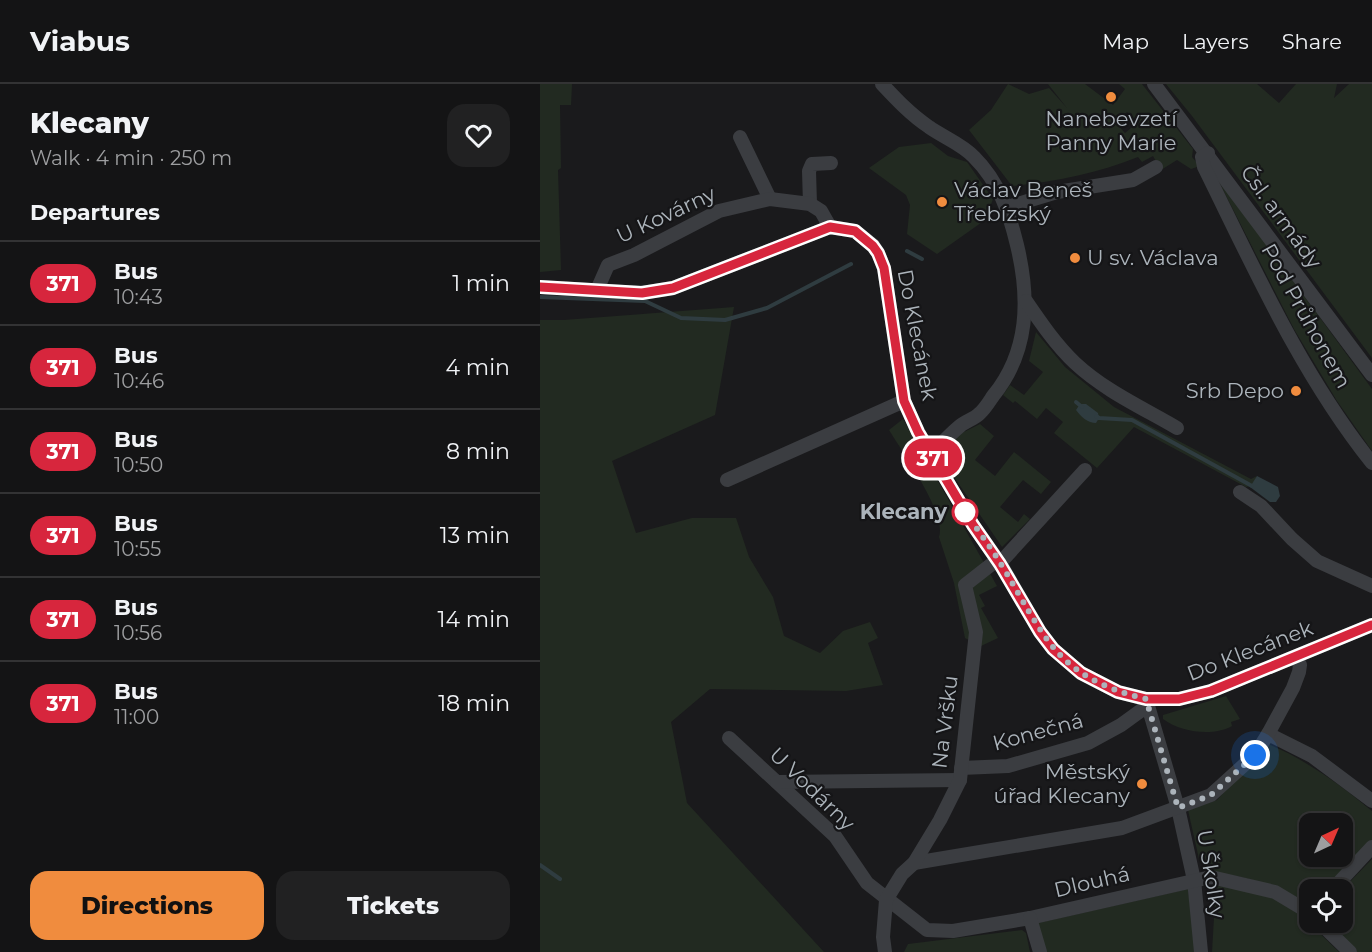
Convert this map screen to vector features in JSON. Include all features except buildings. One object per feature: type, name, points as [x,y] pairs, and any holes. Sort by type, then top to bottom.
[{"type":"street","points":[[882,84],[903,107],[927,126],[974,156],[1001,193],[1008,207],[1023,268],[1025,322],[1017,355],[1002,386],[979,415],[962,424],[930,453]]},
{"type":"street","name":"Čsl. armády","points":[[1154,84],[1208,153],[1372,375]]},
{"type":"street","points":[[740,137],[770,199]]},
{"type":"street","name":"Pod Průhonem","points":[[1208,153],[1202,157],[1204,167],[1287,332],[1330,405],[1372,463]]},
{"type":"street","points":[[540,287],[642,293],[673,288],[830,227],[821,211],[810,204],[809,171],[812,164],[831,163]]},
{"type":"street","points":[[1008,207],[1057,192],[1133,180],[1156,167]]},
{"type":"street","name":"U Kovárny","points":[[597,290],[608,265],[634,255],[719,211],[770,199],[810,204]]},
{"type":"street","name":"Do Klecánek","points":[[830,227],[855,231],[878,253],[884,268],[904,401],[930,453],[973,525],[1002,559],[1040,632],[1066,662],[1081,673],[1118,692],[1146,699],[1179,699],[1211,691],[1372,625]]},
{"type":"street","points":[[1026,301],[1048,334],[1076,364],[1123,398],[1177,428]]},
{"type":"street","points":[[727,480],[904,401]]},
{"type":"street","points":[[1002,559],[1085,470]]},
{"type":"street","points":[[1240,492],[1261,506],[1292,539],[1317,561],[1372,586]]},
{"type":"street","name":"Na Vršku","points":[[885,952],[883,937],[886,900],[902,874],[914,863],[940,820],[960,774],[976,632],[966,585],[1002,559]]},
{"type":"street","points":[[914,863],[1122,828],[1211,795],[1255,755],[1268,734],[1296,680],[1300,665],[1296,657]]},
{"type":"street","name":"Konečná","points":[[777,782],[960,774],[1008,766],[1088,743],[1121,725],[1143,709],[1146,699]]},
{"type":"street","name":"U Školky","points":[[1146,699],[1178,808],[1194,880],[1201,952]]},
{"type":"street","points":[[1268,734],[1312,756],[1372,801]]},
{"type":"street","name":"U Vodárny","points":[[729,738],[835,836],[867,883],[886,900]]},
{"type":"street","points":[[1342,879],[1372,848]]},
{"type":"street","name":"Dlouhá","points":[[886,900],[927,930],[953,931],[1030,918],[1211,877],[1275,892],[1299,907]]},
{"type":"street","points":[[1030,918],[1040,952]]},
{"type":"street","points":[[1330,933],[1350,952]]},
{"type":"shaded area","points":[[540,84],[572,84],[571,105],[560,105],[561,168],[558,170],[561,270],[540,272]]},
{"type":"shaded area","points":[[1008,84],[1029,94],[1049,88],[1067,108],[1048,84],[1085,84],[1113,105],[1125,89],[1119,84],[1142,84],[1193,149],[1192,157],[1198,164],[1197,167],[1191,169],[1177,160],[1161,170],[1153,156],[1142,162],[1138,157],[1076,176],[1012,186],[969,130],[991,110]],"holes":[[[1127,112],[1137,123],[1125,133],[1115,122]]]},
{"type":"shaded area","points":[[1166,84],[1257,84],[1279,103],[1296,84],[1337,84],[1334,98],[1349,84],[1372,84],[1372,358],[1192,116]]},
{"type":"shaded area","points":[[931,143],[948,156],[967,162],[993,199],[985,220],[937,254],[907,234],[910,205],[906,195],[869,168],[899,147]]},
{"type":"shaded area","points":[[1215,174],[1372,389],[1372,451],[1337,401],[1294,329]]},
{"type":"shaded area","points":[[734,307],[715,415],[612,461],[636,533],[692,518],[736,518],[749,557],[773,597],[784,636],[820,653],[843,631],[870,622],[878,638],[868,643],[883,685],[846,691],[710,689],[671,722],[687,803],[824,952],[540,952],[540,320]]},
{"type":"shaded area","points":[[1036,332],[1065,367],[1114,407],[1251,479],[1257,476],[1252,486],[1246,487],[1134,427],[1097,468],[1054,433],[1063,422],[1046,408],[1037,419],[1015,401],[1013,403],[1003,395],[1010,385],[1024,395],[1043,372],[1029,361]]},
{"type":"shaded area","points":[[1080,404],[1086,404],[1098,413],[1099,418],[1096,423],[1087,421],[1078,413],[1076,410]]},
{"type":"shaded area","points":[[903,419],[997,586],[979,595],[985,606],[981,608],[998,638],[981,646],[965,638],[954,583],[939,537],[940,527],[937,514],[922,484],[889,430]]},
{"type":"shaded area","points":[[980,424],[994,436],[975,460],[995,476],[1014,452],[1051,482],[1041,494],[1023,480],[1000,507],[1018,522],[1024,514],[1030,519],[1002,547],[941,458],[960,434]]},
{"type":"shaded area","points":[[1257,476],[1278,487],[1280,496],[1276,502],[1270,502],[1250,487]]},
{"type":"shaded area","points":[[1226,696],[1240,719],[1231,722],[1232,726],[1224,729],[1197,732],[1178,727],[1163,719],[1163,715]]},
{"type":"shaded area","points":[[1268,744],[1323,774],[1372,811],[1372,841],[1353,860],[1353,813],[1299,813],[1299,867],[1347,867],[1335,879],[1299,879],[1299,900],[1248,879],[1208,873],[1199,859],[1188,810],[1217,800]]},
{"type":"shaded area","points":[[1372,859],[1372,952],[1357,952],[1337,933],[1353,933],[1353,879]]},
{"type":"shaded area","points":[[1216,883],[1273,898],[1299,914],[1299,933],[1319,933],[1339,952],[1212,952]]},
{"type":"shaded area","points":[[1188,889],[1196,952],[1044,952],[1038,923]]},
{"type":"shaded area","points":[[1022,930],[1026,933],[1030,952],[904,952],[908,944]]},
{"type":"waterway","points":[[907,251],[922,259]]},
{"type":"waterway","points":[[540,297],[645,301],[681,318],[725,320],[767,308],[851,264]]},
{"type":"waterway","points":[[1076,402],[1082,407]]},
{"type":"waterway","points":[[1096,416],[1132,420],[1252,486]]},
{"type":"waterway","points":[[540,865],[560,879]]},
{"type":"bus line","name":"371","points":[[540,287],[642,293],[673,288],[830,227],[855,231],[873,246],[884,268],[904,401],[918,432],[1040,632],[1066,662],[1081,673],[1118,692],[1146,699],[1179,699],[1211,691],[1372,625]]},
{"type":"place","name":"Nanebevzetí Panny Marie","points":[[1111,97]]},
{"type":"place","name":"Václav Beneš Třebízský","points":[[942,202]]},
{"type":"place","name":"U sv. Václava","points":[[1075,258]]},
{"type":"place","name":"Srb Depo","points":[[1296,391]]},
{"type":"place","name":"Klecany","points":[[965,512]]},
{"type":"place","name":"Městský úřad Klecany","points":[[1142,784]]},
{"type":"route","points":[[965,512],[962,507],[1053,649],[1081,673],[1118,692],[1146,699],[1178,808],[1211,795],[1255,755]]}]
